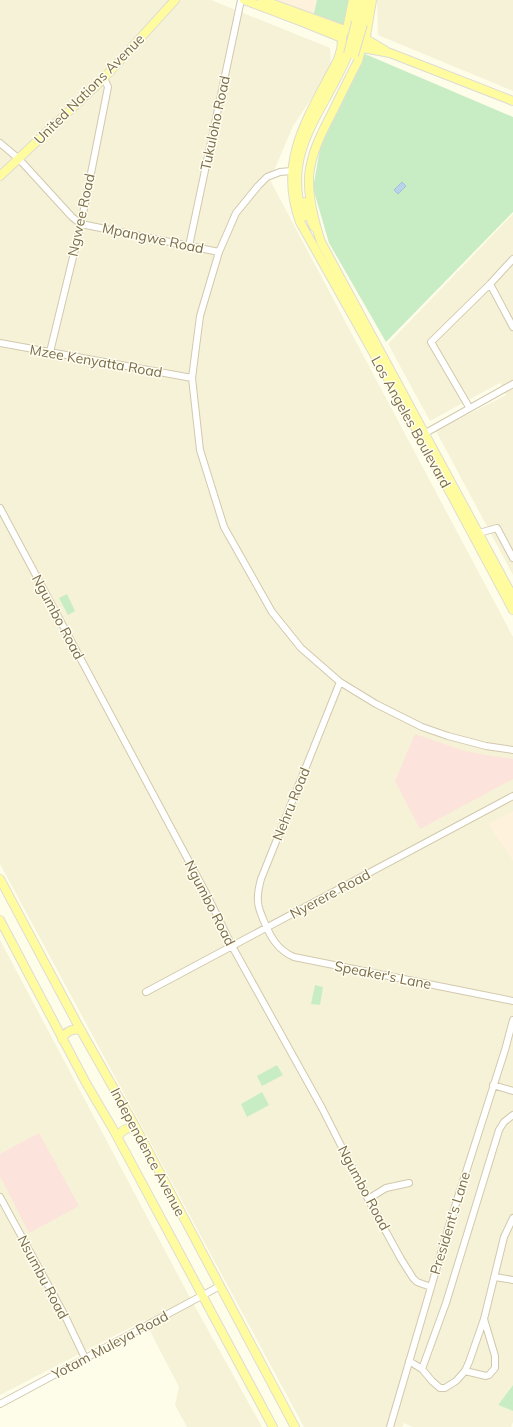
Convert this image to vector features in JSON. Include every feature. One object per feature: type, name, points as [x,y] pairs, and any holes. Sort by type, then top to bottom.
[{"type":"main road","name":"United Nations Avenue","points":[[0,176],[104,78],[175,0]]},
{"type":"main road","points":[[244,0],[312,25],[344,34]]},
{"type":"main road","points":[[262,0],[344,34]]},
{"type":"main road","name":"Los Angeles Boulevard","points":[[353,0],[344,34],[341,54],[300,134],[292,171],[292,194],[294,207],[307,235],[479,533],[513,597]]},
{"type":"main road","name":"Los Angeles Boulevard","points":[[360,0],[360,23]]},
{"type":"main road","name":"Los Angeles Boulevard","points":[[318,233],[311,223],[306,209],[303,189],[303,162],[310,139],[344,78],[365,0]]},
{"type":"main road","points":[[344,34],[344,46],[348,50],[355,52],[362,49],[366,44],[372,0]]},
{"type":"main road","points":[[344,34],[353,27],[358,28],[363,31],[366,37],[390,54]]},
{"type":"main road","points":[[362,49],[390,54],[513,101]]},
{"type":"main road","name":"Los Angeles Boulevard","points":[[362,49],[358,60],[320,135],[313,155],[309,175],[310,195],[318,233],[321,242],[513,610]]},
{"type":"main road","name":"Los Angeles Boulevard","points":[[307,235],[298,190],[298,161],[306,137],[317,114],[351,55]]},
{"type":"main road","name":"Independence Avenue","points":[[0,879],[81,1030],[132,1120],[295,1427]]},
{"type":"main road","name":"Independence Avenue","points":[[0,920],[62,1039],[118,1138],[274,1427]]},
{"type":"main road","points":[[58,1031],[69,1030],[77,1022]]},
{"type":"main road","points":[[62,1039],[70,1030],[81,1030]]},
{"type":"main road","points":[[113,1129],[124,1129],[132,1120]]},
{"type":"main road","points":[[118,1138],[119,1134],[125,1129],[136,1129]]},
{"type":"street","name":"Tukuloho Road","points":[[189,246],[241,0]]},
{"type":"street","name":"Ngwee Road","points":[[50,352],[81,224],[108,87],[104,78]]},
{"type":"street","points":[[0,143],[19,158],[72,217],[81,224]]},
{"type":"street","points":[[292,171],[280,172],[267,177],[236,213],[219,252],[200,316],[192,378],[200,450],[224,527],[272,612],[301,648],[340,682],[376,704],[422,727],[448,736],[486,746],[513,750]]},
{"type":"street","name":"Mpangwe Road","points":[[81,224],[219,252]]},
{"type":"street","points":[[469,407],[431,342],[490,284],[513,259]]},
{"type":"street","points":[[490,284],[513,327]]},
{"type":"street","name":"Mzee Kenyatta Road","points":[[0,344],[192,378]]},
{"type":"street","points":[[422,434],[513,384]]},
{"type":"street","name":"Ngumbo Road","points":[[0,508],[208,897],[232,946],[318,1101],[368,1199],[409,1273],[417,1282],[431,1287]]},
{"type":"street","points":[[479,533],[497,528],[513,558]]},
{"type":"street","name":"Nehru Road","points":[[266,928],[258,902],[258,892],[261,879],[340,682]]},
{"type":"street","name":"Nyerere Road","points":[[146,992],[513,796]]},
{"type":"street","name":"Speaker's Lane","points":[[266,928],[280,948],[287,954],[294,957],[513,1001]]},
{"type":"street","name":"President's Lane","points":[[390,1427],[431,1287],[513,1020]]},
{"type":"street","points":[[494,1085],[513,1091]]},
{"type":"street","points":[[422,1368],[446,1304],[499,1130],[504,1122],[513,1115]]},
{"type":"street","points":[[368,1199],[386,1188],[409,1183]]},
{"type":"street","name":"Nsumbu Road","points":[[0,1197],[61,1309],[85,1358]]},
{"type":"street","points":[[409,1361],[422,1368],[432,1381],[440,1388],[445,1388],[450,1385],[465,1371],[484,1319],[504,1237],[513,1218]]},
{"type":"street","points":[[495,1277],[513,1280]]},
{"type":"street","name":"Yotam Muleya Road","points":[[0,1404],[220,1286]]},
{"type":"street","points":[[465,1371],[486,1376],[489,1375],[495,1368],[495,1356],[484,1319]]},
{"type":"shaded area","points":[[0,0],[211,0],[330,48],[331,63],[317,90],[293,126],[270,180],[513,637],[513,1385],[498,1405],[513,1411],[513,1422],[511,1427],[413,1427],[404,1423],[402,1427],[304,1427],[0,864]]},
{"type":"shaded area","points":[[270,0],[317,0],[313,17]]},
{"type":"shaded area","points":[[377,0],[513,0],[513,91],[378,35]]},
{"type":"shaded area","points":[[513,214],[513,575],[436,431],[506,395],[500,383],[430,421],[388,344]]},
{"type":"shaded area","points":[[415,734],[465,751],[513,759],[513,779],[420,829],[395,781]]},
{"type":"shaded area","points":[[513,811],[513,861],[488,824]]},
{"type":"shaded area","points":[[0,940],[188,1294],[262,1427],[187,1427],[175,1405],[179,1387],[145,1320],[0,1395]]},
{"type":"shaded area","points":[[39,1133],[79,1206],[29,1233],[0,1176],[0,1154]]},
{"type":"green space","points":[[317,0],[351,0],[346,22],[340,26],[313,17]]},
{"type":"green space","points":[[365,54],[513,117],[513,212],[386,342],[329,243],[313,188],[323,132]]},
{"type":"green space","points":[[67,594],[75,611],[68,615],[59,598]]},
{"type":"green space","points":[[315,985],[323,987],[320,1005],[311,1004]]},
{"type":"green space","points":[[277,1065],[283,1075],[262,1086],[257,1076]]},
{"type":"green space","points":[[262,1092],[269,1105],[247,1117],[241,1104]]},
{"type":"green space","points":[[513,1385],[513,1411],[498,1405]]},
{"type":"water","points":[[402,182],[406,186],[398,194],[394,190]]}]
